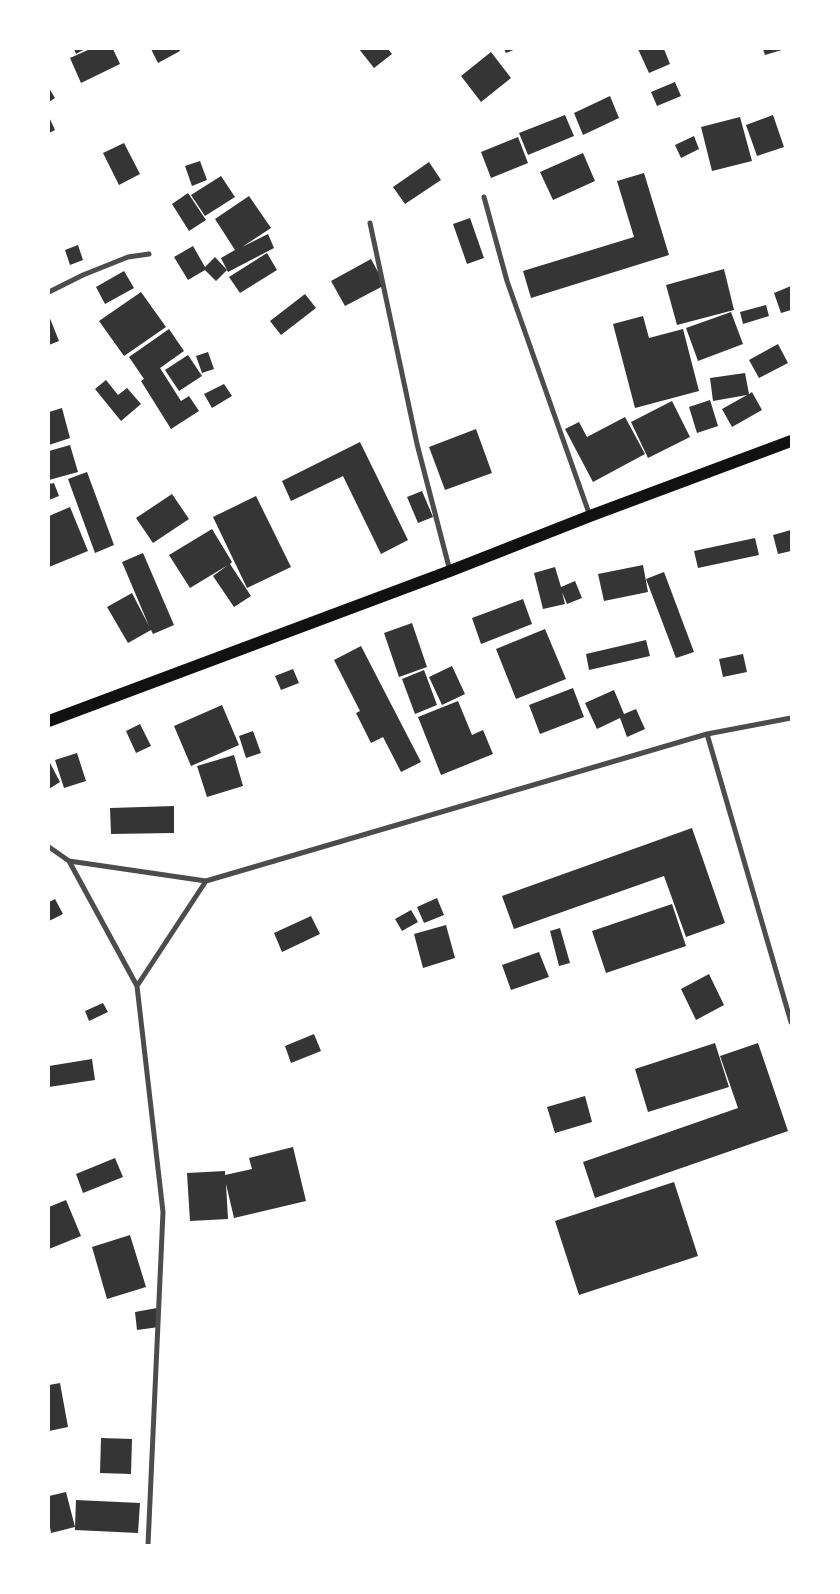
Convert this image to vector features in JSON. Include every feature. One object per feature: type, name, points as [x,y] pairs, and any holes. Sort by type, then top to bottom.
[{"type":"main road","points":[[49,721],[450,572],[590,516],[791,441]]},
{"type":"street","points":[[484,197],[507,281],[590,516]]},
{"type":"street","points":[[370,223],[417,444],[450,572]]},
{"type":"street","points":[[49,292],[83,275],[128,257],[149,254]]},
{"type":"street","points":[[69,861],[206,881],[707,734],[791,718]]},
{"type":"street","points":[[707,734],[791,1022]]},
{"type":"street","points":[[49,847],[69,861],[138,986],[163,1212],[148,1545]]},
{"type":"street","points":[[138,986],[206,881]]},
{"type":"building","points":[[74,49],[85,49],[76,54]]},
{"type":"building","points":[[90,49],[113,49],[120,64],[81,83],[70,58]]},
{"type":"building","points":[[151,49],[179,49],[180,51],[158,63]]},
{"type":"building","points":[[359,49],[388,49],[392,54],[374,68]]},
{"type":"building","points":[[504,49],[516,49],[506,53]]},
{"type":"building","points":[[638,49],[664,49],[670,64],[649,73]]},
{"type":"building","points":[[763,49],[785,49],[765,55]]},
{"type":"building","points":[[491,52],[511,78],[481,102],[461,76]]},
{"type":"building","points":[[675,82],[681,96],[657,106],[651,92]]},
{"type":"building","points":[[49,88],[55,98],[49,102]]},
{"type":"building","points":[[610,96],[619,118],[583,135],[574,113]]},
{"type":"building","points":[[565,115],[574,136],[528,155],[519,133]]},
{"type":"building","points":[[773,115],[784,147],[757,156],[746,125]]},
{"type":"building","points":[[49,117],[55,130],[49,133]]},
{"type":"building","points":[[740,117],[752,161],[712,171],[701,127]]},
{"type":"building","points":[[694,136],[699,149],[681,158],[675,145]]},
{"type":"building","points":[[518,137],[528,163],[491,178],[481,152]]},
{"type":"building","points":[[124,143],[140,174],[119,185],[103,153]]},
{"type":"building","points":[[583,153],[595,181],[553,200],[540,172]]},
{"type":"building","points":[[200,161],[207,180],[192,186],[185,166]]},
{"type":"building","points":[[429,162],[441,180],[405,204],[393,187]]},
{"type":"building","points":[[644,173],[669,255],[531,298],[523,271],[634,237],[617,181]]},
{"type":"building","points":[[221,176],[235,197],[205,216],[191,195]]},
{"type":"building","points":[[188,193],[206,220],[189,231],[172,204]]},
{"type":"building","points":[[249,196],[271,228],[242,247],[268,234],[274,248],[228,272],[221,258],[235,250],[215,219]]},
{"type":"building","points":[[470,218],[484,258],[467,264],[453,224]]},
{"type":"building","points":[[78,245],[83,260],[70,265],[65,250]]},
{"type":"building","points":[[193,246],[205,267],[215,257],[227,270],[216,281],[205,270],[188,280],[174,257]]},
{"type":"building","points":[[267,253],[277,270],[240,293],[229,277]]},
{"type":"building","points":[[371,259],[385,285],[345,306],[331,281]]},
{"type":"building","points":[[724,269],[734,310],[677,325],[666,285]]},
{"type":"building","points":[[124,271],[134,288],[105,304],[96,287]]},
{"type":"building","points":[[791,286],[791,310],[781,313],[774,293]]},
{"type":"building","points":[[141,292],[166,327],[124,356],[99,321]]},
{"type":"building","points":[[305,294],[316,308],[281,335],[270,321]]},
{"type":"building","points":[[766,305],[769,316],[743,324],[740,312]]},
{"type":"building","points":[[731,312],[743,344],[698,361],[686,328]]},
{"type":"building","points":[[49,316],[59,341],[49,345]]},
{"type":"building","points":[[643,316],[649,338],[683,329],[699,391],[635,408],[613,324]]},
{"type":"building","points":[[169,329],[184,351],[160,368],[181,401],[189,396],[199,411],[171,429],[141,381],[144,379],[129,357]]},
{"type":"building","points":[[778,344],[788,363],[759,378],[749,360]]},
{"type":"building","points":[[208,352],[214,369],[202,373],[196,356]]},
{"type":"building","points":[[188,355],[202,376],[179,391],[165,370]]},
{"type":"building","points":[[745,373],[749,394],[752,392],[762,410],[732,427],[722,409],[747,395],[713,401],[710,378]]},
{"type":"building","points":[[106,380],[118,395],[127,388],[141,404],[121,421],[95,389]]},
{"type":"building","points":[[224,384],[232,396],[212,408],[204,394]]},
{"type":"building","points":[[710,400],[718,426],[697,433],[689,407]]},
{"type":"building","points":[[672,401],[690,437],[648,458],[631,422]]},
{"type":"building","points":[[62,408],[70,438],[49,445],[49,412]]},
{"type":"building","points":[[625,417],[645,454],[593,482],[565,429],[579,422],[587,437]]},
{"type":"building","points":[[476,429],[492,473],[445,490],[429,447]]},
{"type":"building","points":[[360,442],[408,540],[381,554],[343,476],[291,501],[282,481]]},
{"type":"building","points":[[70,445],[78,472],[49,480],[49,451]]},
{"type":"building","points":[[87,472],[114,545],[95,553],[68,479]]},
{"type":"building","points":[[54,483],[59,496],[49,500],[49,484]]},
{"type":"building","points":[[422,491],[433,517],[418,523],[407,497]]},
{"type":"building","points":[[172,494],[189,519],[153,543],[136,518]]},
{"type":"building","points":[[256,496],[291,567],[247,588],[213,517]]},
{"type":"building","points":[[70,507],[88,551],[49,567],[49,516]]},
{"type":"building","points":[[212,529],[232,562],[230,564],[251,596],[234,607],[213,576],[228,565],[190,588],[169,555]]},
{"type":"building","points":[[791,530],[791,551],[778,554],[773,535]]},
{"type":"building","points":[[755,538],[759,555],[698,568],[694,551]]},
{"type":"building","points":[[143,553],[174,625],[153,634],[151,630],[128,643],[107,607],[132,593],[149,626],[122,562]]},
{"type":"building","points":[[643,565],[648,592],[604,601],[598,574]]},
{"type":"building","points":[[555,567],[561,587],[575,581],[582,598],[567,604],[562,592],[565,604],[543,609],[534,573]]},
{"type":"building","points":[[664,572],[694,652],[676,658],[646,579]]},
{"type":"building","points":[[523,599],[532,624],[481,644],[472,618]]},
{"type":"building","points":[[412,623],[427,667],[399,677],[384,633]]},
{"type":"building","points":[[545,629],[566,679],[516,699],[496,649]]},
{"type":"building","points":[[646,640],[650,656],[589,670],[586,654]]},
{"type":"building","points":[[361,646],[421,762],[401,772],[383,737],[371,743],[356,713],[360,711],[334,660]]},
{"type":"building","points":[[743,654],[747,672],[723,677],[719,659]]},
{"type":"building","points":[[452,666],[465,694],[442,705],[429,677]]},
{"type":"building","points":[[293,669],[299,683],[281,690],[275,676]]},
{"type":"building","points":[[424,670],[437,705],[415,714],[402,679]]},
{"type":"building","points":[[573,688],[584,717],[540,734],[529,705]]},
{"type":"building","points":[[614,690],[624,714],[636,709],[645,729],[627,737],[620,718],[597,729],[585,703]]},
{"type":"building","points":[[458,701],[472,735],[483,730],[493,754],[441,775],[418,717]]},
{"type":"building","points":[[222,705],[239,745],[191,766],[174,726]]},
{"type":"building","points":[[140,724],[151,746],[136,753],[126,731]]},
{"type":"building","points":[[253,731],[261,753],[246,758],[239,736]]},
{"type":"building","points":[[77,753],[86,781],[64,788],[55,760]]},
{"type":"building","points":[[234,755],[243,786],[207,797],[197,766]]},
{"type":"building","points":[[49,761],[60,782],[49,789]]},
{"type":"building","points":[[174,806],[174,833],[111,834],[110,808]]},
{"type":"building","points":[[692,828],[725,923],[686,937],[664,876],[514,929],[502,896]]},
{"type":"building","points":[[437,898],[444,915],[424,923],[417,907]]},
{"type":"building","points":[[55,899],[63,914],[49,921],[49,902]]},
{"type":"building","points":[[672,904],[686,946],[606,973],[592,931]]},
{"type":"building","points":[[411,910],[418,922],[402,931],[395,919]]},
{"type":"building","points":[[311,916],[320,934],[282,952],[274,933]]},
{"type":"building","points":[[446,925],[455,958],[423,968],[414,934]]},
{"type":"building","points":[[560,928],[570,963],[559,966],[550,931]]},
{"type":"building","points":[[539,952],[549,977],[511,990],[502,965]]},
{"type":"building","points":[[709,974],[724,1005],[696,1020],[681,989]]},
{"type":"building","points":[[103,1003],[108,1012],[89,1021],[85,1011]]},
{"type":"building","points":[[314,1034],[321,1051],[291,1063],[285,1046]]},
{"type":"building","points":[[715,1043],[729,1087],[648,1112],[635,1069]]},
{"type":"building","points":[[758,1043],[788,1131],[595,1198],[583,1162],[738,1108],[720,1056]]},
{"type":"building","points":[[92,1059],[95,1080],[49,1087],[49,1066]]},
{"type":"building","points":[[585,1096],[592,1122],[555,1133],[547,1107]]},
{"type":"building","points":[[293,1147],[306,1201],[234,1218],[226,1184],[228,1219],[190,1221],[187,1173],[225,1171],[225,1175],[252,1169],[249,1158]]},
{"type":"building","points":[[115,1158],[123,1177],[83,1193],[76,1174]]},
{"type":"building","points":[[674,1182],[698,1256],[579,1295],[555,1221]]},
{"type":"building","points":[[66,1200],[81,1236],[49,1249],[49,1207]]},
{"type":"building","points":[[130,1235],[146,1287],[107,1299],[92,1247]]},
{"type":"building","points":[[157,1308],[159,1327],[137,1330],[135,1312]]},
{"type":"building","points":[[60,1383],[68,1427],[49,1431],[49,1385]]},
{"type":"building","points":[[101,1438],[132,1439],[131,1474],[100,1473]]},
{"type":"building","points":[[66,1492],[75,1527],[51,1533],[49,1496]]},
{"type":"building","points":[[76,1500],[140,1503],[138,1533],[75,1530]]}]
